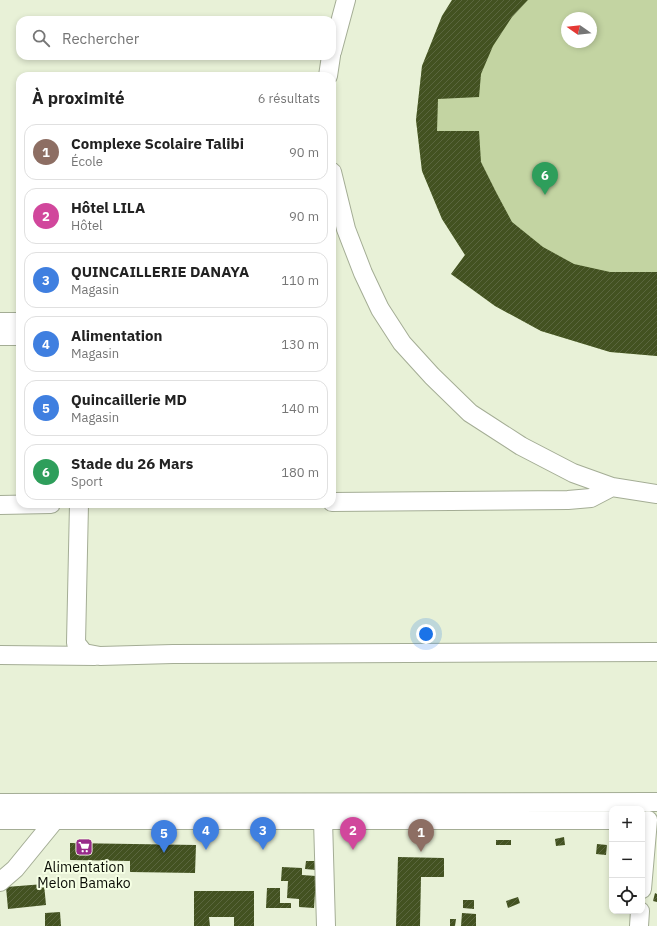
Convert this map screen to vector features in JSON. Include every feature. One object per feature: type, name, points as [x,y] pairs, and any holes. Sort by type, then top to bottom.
[{"type":"street","points":[[336,37],[346,0]]},
{"type":"street","points":[[329,72],[330,60]]},
{"type":"street","points":[[336,188],[346,229],[363,273],[380,309],[402,343],[432,376],[470,413],[521,446],[573,473],[612,487],[657,494]]},
{"type":"street","points":[[0,322],[16,322]]},
{"type":"street","points":[[0,336],[16,336]]},
{"type":"street","points":[[336,502],[568,500],[591,498],[612,487]]},
{"type":"street","points":[[0,505],[16,505]]},
{"type":"street","points":[[79,508],[76,643],[84,653],[100,656]]},
{"type":"street","points":[[0,655],[100,656],[173,654],[657,652]]},
{"type":"street","points":[[0,803],[657,802]]},
{"type":"street","points":[[0,820],[609,820]]},
{"type":"street","points":[[0,882],[15,869],[55,820]]},
{"type":"street","points":[[323,820],[326,926]]},
{"type":"street","points":[[643,878],[649,820]]},
{"type":"street","points":[[639,926],[640,914]]},
{"type":"green space","points":[[452,0],[657,0],[657,356],[610,352],[541,331],[495,306],[451,274],[465,255],[442,219],[422,171],[416,120],[422,66],[442,16]]},
{"type":"building","points":[[452,0],[528,0],[512,17],[493,46],[481,74],[479,97],[438,99],[437,131],[479,131],[481,162],[512,222],[543,247],[574,264],[610,272],[657,272],[657,356],[610,352],[541,331],[495,306],[451,274],[465,255],[442,219],[422,171],[416,120],[422,66],[442,16]]},
{"type":"building","points":[[564,837],[565,845],[556,846],[555,839]]},
{"type":"building","points":[[496,840],[511,840],[511,845],[496,845]]},
{"type":"building","points":[[70,843],[196,845],[195,873],[130,872],[130,861],[70,860]]},
{"type":"building","points":[[597,844],[607,845],[606,855],[596,854]]},
{"type":"building","points":[[398,857],[444,858],[444,877],[421,877],[420,926],[396,926]]},
{"type":"building","points":[[306,861],[316,861],[316,870],[305,869]]},
{"type":"building","points":[[282,867],[302,868],[302,875],[316,876],[314,908],[299,907],[299,899],[287,898],[288,881],[281,881]]},
{"type":"building","points":[[44,884],[46,905],[8,909],[6,887]]},
{"type":"building","points":[[267,888],[280,888],[280,903],[291,903],[291,908],[266,908]]},
{"type":"building","points":[[194,891],[254,891],[254,926],[234,926],[234,917],[209,917],[210,926],[194,926]]},
{"type":"building","points":[[655,893],[657,894],[657,902],[653,901]]},
{"type":"building","points":[[518,897],[520,903],[508,908],[506,901]]},
{"type":"building","points":[[463,900],[474,900],[474,909],[463,908]]},
{"type":"building","points":[[60,912],[61,926],[45,926],[45,913]]},
{"type":"building","points":[[462,913],[476,914],[476,926],[461,926]]},
{"type":"building","points":[[450,919],[456,919],[455,926],[450,926]]},
{"type":"place","name":"Stade du 26 Mars","points":[[545,195]]},
{"type":"place","name":"Alimentation Melon Bamako","points":[[84,847]]},
{"type":"place","name":"Alimentation","points":[[206,850]]},
{"type":"place","name":"QUINCAILLERIE DANAYA","points":[[263,850]]},
{"type":"place","name":"Hôtel LILA","points":[[353,850]]},
{"type":"place","name":"Complexe Scolaire Talibi","points":[[421,852]]},
{"type":"place","name":"Quincaillerie MD","points":[[164,853]]}]
